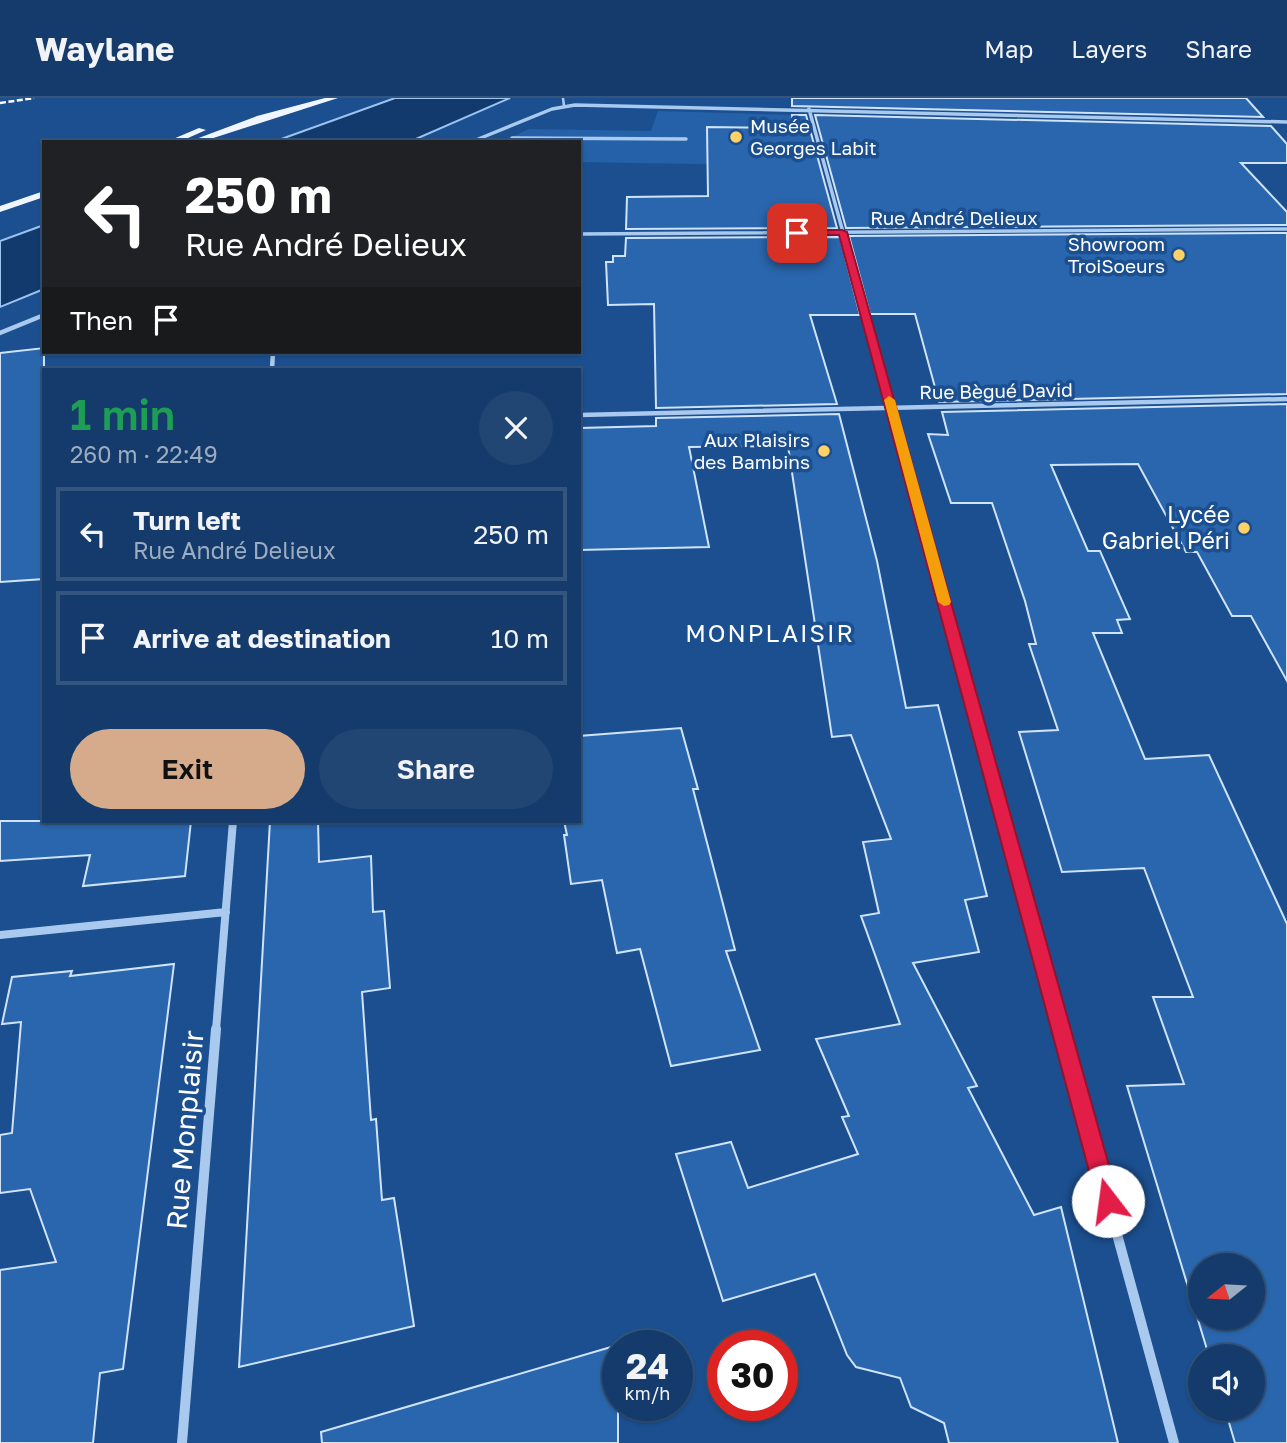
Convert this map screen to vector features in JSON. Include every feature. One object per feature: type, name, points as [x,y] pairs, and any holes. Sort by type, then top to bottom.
[{"type":"main road","points":[[176,140],[305,98]]},
{"type":"main road","points":[[198,140],[260,118],[334,98]]},
{"type":"main road","points":[[0,201],[42,187]]},
{"type":"main road","points":[[0,209],[42,195]]},
{"type":"street","points":[[476,140],[564,106],[809,109],[1287,122]]},
{"type":"street","points":[[809,109],[1174,1443]]},
{"type":"street","points":[[512,138],[686,139]]},
{"type":"street","name":"Rue André Delieux","points":[[581,234],[1287,229]]},
{"type":"street","points":[[0,332],[42,316]]},
{"type":"street","name":"Rue Bègué David","points":[[581,415],[1287,399]]},
{"type":"street","name":"Rue Monplaisir","points":[[182,1443],[233,823]]},
{"type":"street","points":[[0,935],[226,912]]},
{"type":"lane","points":[[563,98],[564,106]]},
{"type":"shaded area","points":[[395,98],[510,98],[414,140],[279,140]]},
{"type":"shaded area","points":[[658,111],[797,115],[808,166],[581,162],[581,140],[505,140],[529,129],[651,131]]},
{"type":"shaded area","points":[[42,226],[42,290],[0,307],[0,241]]},
{"type":"building","points":[[792,98],[1246,98],[1263,117],[792,106]]},
{"type":"building","points":[[792,115],[806,115],[837,228],[626,229],[627,197],[708,196],[707,127],[793,128]]},
{"type":"building","points":[[815,115],[1271,126],[1287,144],[1287,163],[1241,163],[1287,212],[1287,225],[846,228]]},
{"type":"building","points":[[1287,233],[1287,394],[939,402],[915,314],[870,314],[849,236]]},
{"type":"building","points":[[840,237],[860,315],[810,315],[837,404],[656,408],[654,304],[608,305],[606,262],[613,262],[613,256],[625,256],[626,238]]},
{"type":"building","points":[[42,348],[44,354],[42,579],[0,582],[0,353]]},
{"type":"building","points":[[1287,404],[1287,681],[1251,616],[1232,616],[1197,552],[1186,552],[1138,464],[1051,465],[1088,551],[1100,551],[1130,619],[1117,620],[1122,633],[1093,633],[1145,759],[1209,755],[1287,924],[1287,1443],[1235,1443],[1229,1421],[1265,1421],[1265,1344],[1205,1344],[1201,1330],[1265,1330],[1265,1253],[1188,1253],[1188,1287],[1127,1086],[1184,1084],[1153,997],[1193,997],[1144,868],[1062,872],[1019,732],[1058,730],[1029,644],[1036,644],[1025,601],[992,503],[951,503],[928,434],[948,435],[942,412]]},
{"type":"building","points":[[839,414],[877,561],[906,708],[938,705],[987,896],[965,900],[979,952],[913,963],[977,1086],[968,1088],[1034,1215],[1061,1207],[1118,1443],[949,1443],[944,1423],[911,1407],[900,1378],[856,1367],[847,1355],[815,1274],[723,1301],[676,1154],[731,1142],[748,1188],[858,1154],[842,1117],[849,1116],[816,1039],[900,1024],[861,916],[879,913],[863,842],[891,839],[851,735],[832,737],[788,446],[689,447],[709,547],[581,550],[581,428],[656,426],[656,418]]},
{"type":"building","points":[[681,728],[698,789],[693,789],[735,950],[726,951],[760,1050],[671,1066],[640,949],[617,953],[602,880],[571,884],[564,823],[581,823],[581,736]]},
{"type":"building","points":[[0,821],[191,823],[185,876],[83,886],[90,855],[0,861]]},
{"type":"building","points":[[270,823],[318,823],[319,862],[371,856],[373,912],[384,911],[390,988],[362,992],[371,1120],[376,1119],[382,1200],[394,1198],[414,1326],[239,1367]]},
{"type":"building","points":[[174,964],[123,1369],[100,1373],[93,1443],[0,1443],[0,1270],[56,1262],[30,1189],[0,1193],[0,1135],[12,1133],[21,1022],[2,1024],[12,977],[72,971],[70,976]]},
{"type":"building","points":[[602,1350],[602,1421],[618,1421],[618,1443],[322,1443],[321,1432]]},
{"type":"railway","points":[[0,103],[34,98]]},
{"type":"slow traffic","points":[[889,400],[944,602]]},
{"type":"place","name":"Musée Georges Labit","points":[[736,137]]},
{"type":"place","name":"Showroom TroiSoeurs","points":[[1179,255]]},
{"type":"place","name":"Aux Plaisirs des Bambins","points":[[824,451]]},
{"type":"place","name":"Lycée Gabriel Péri","points":[[1244,528]]},
{"type":"district","name":"MONPLAISIR","points":[[770,634]]},
{"type":"route","points":[[797,233],[842,232],[1108,1201]]}]
